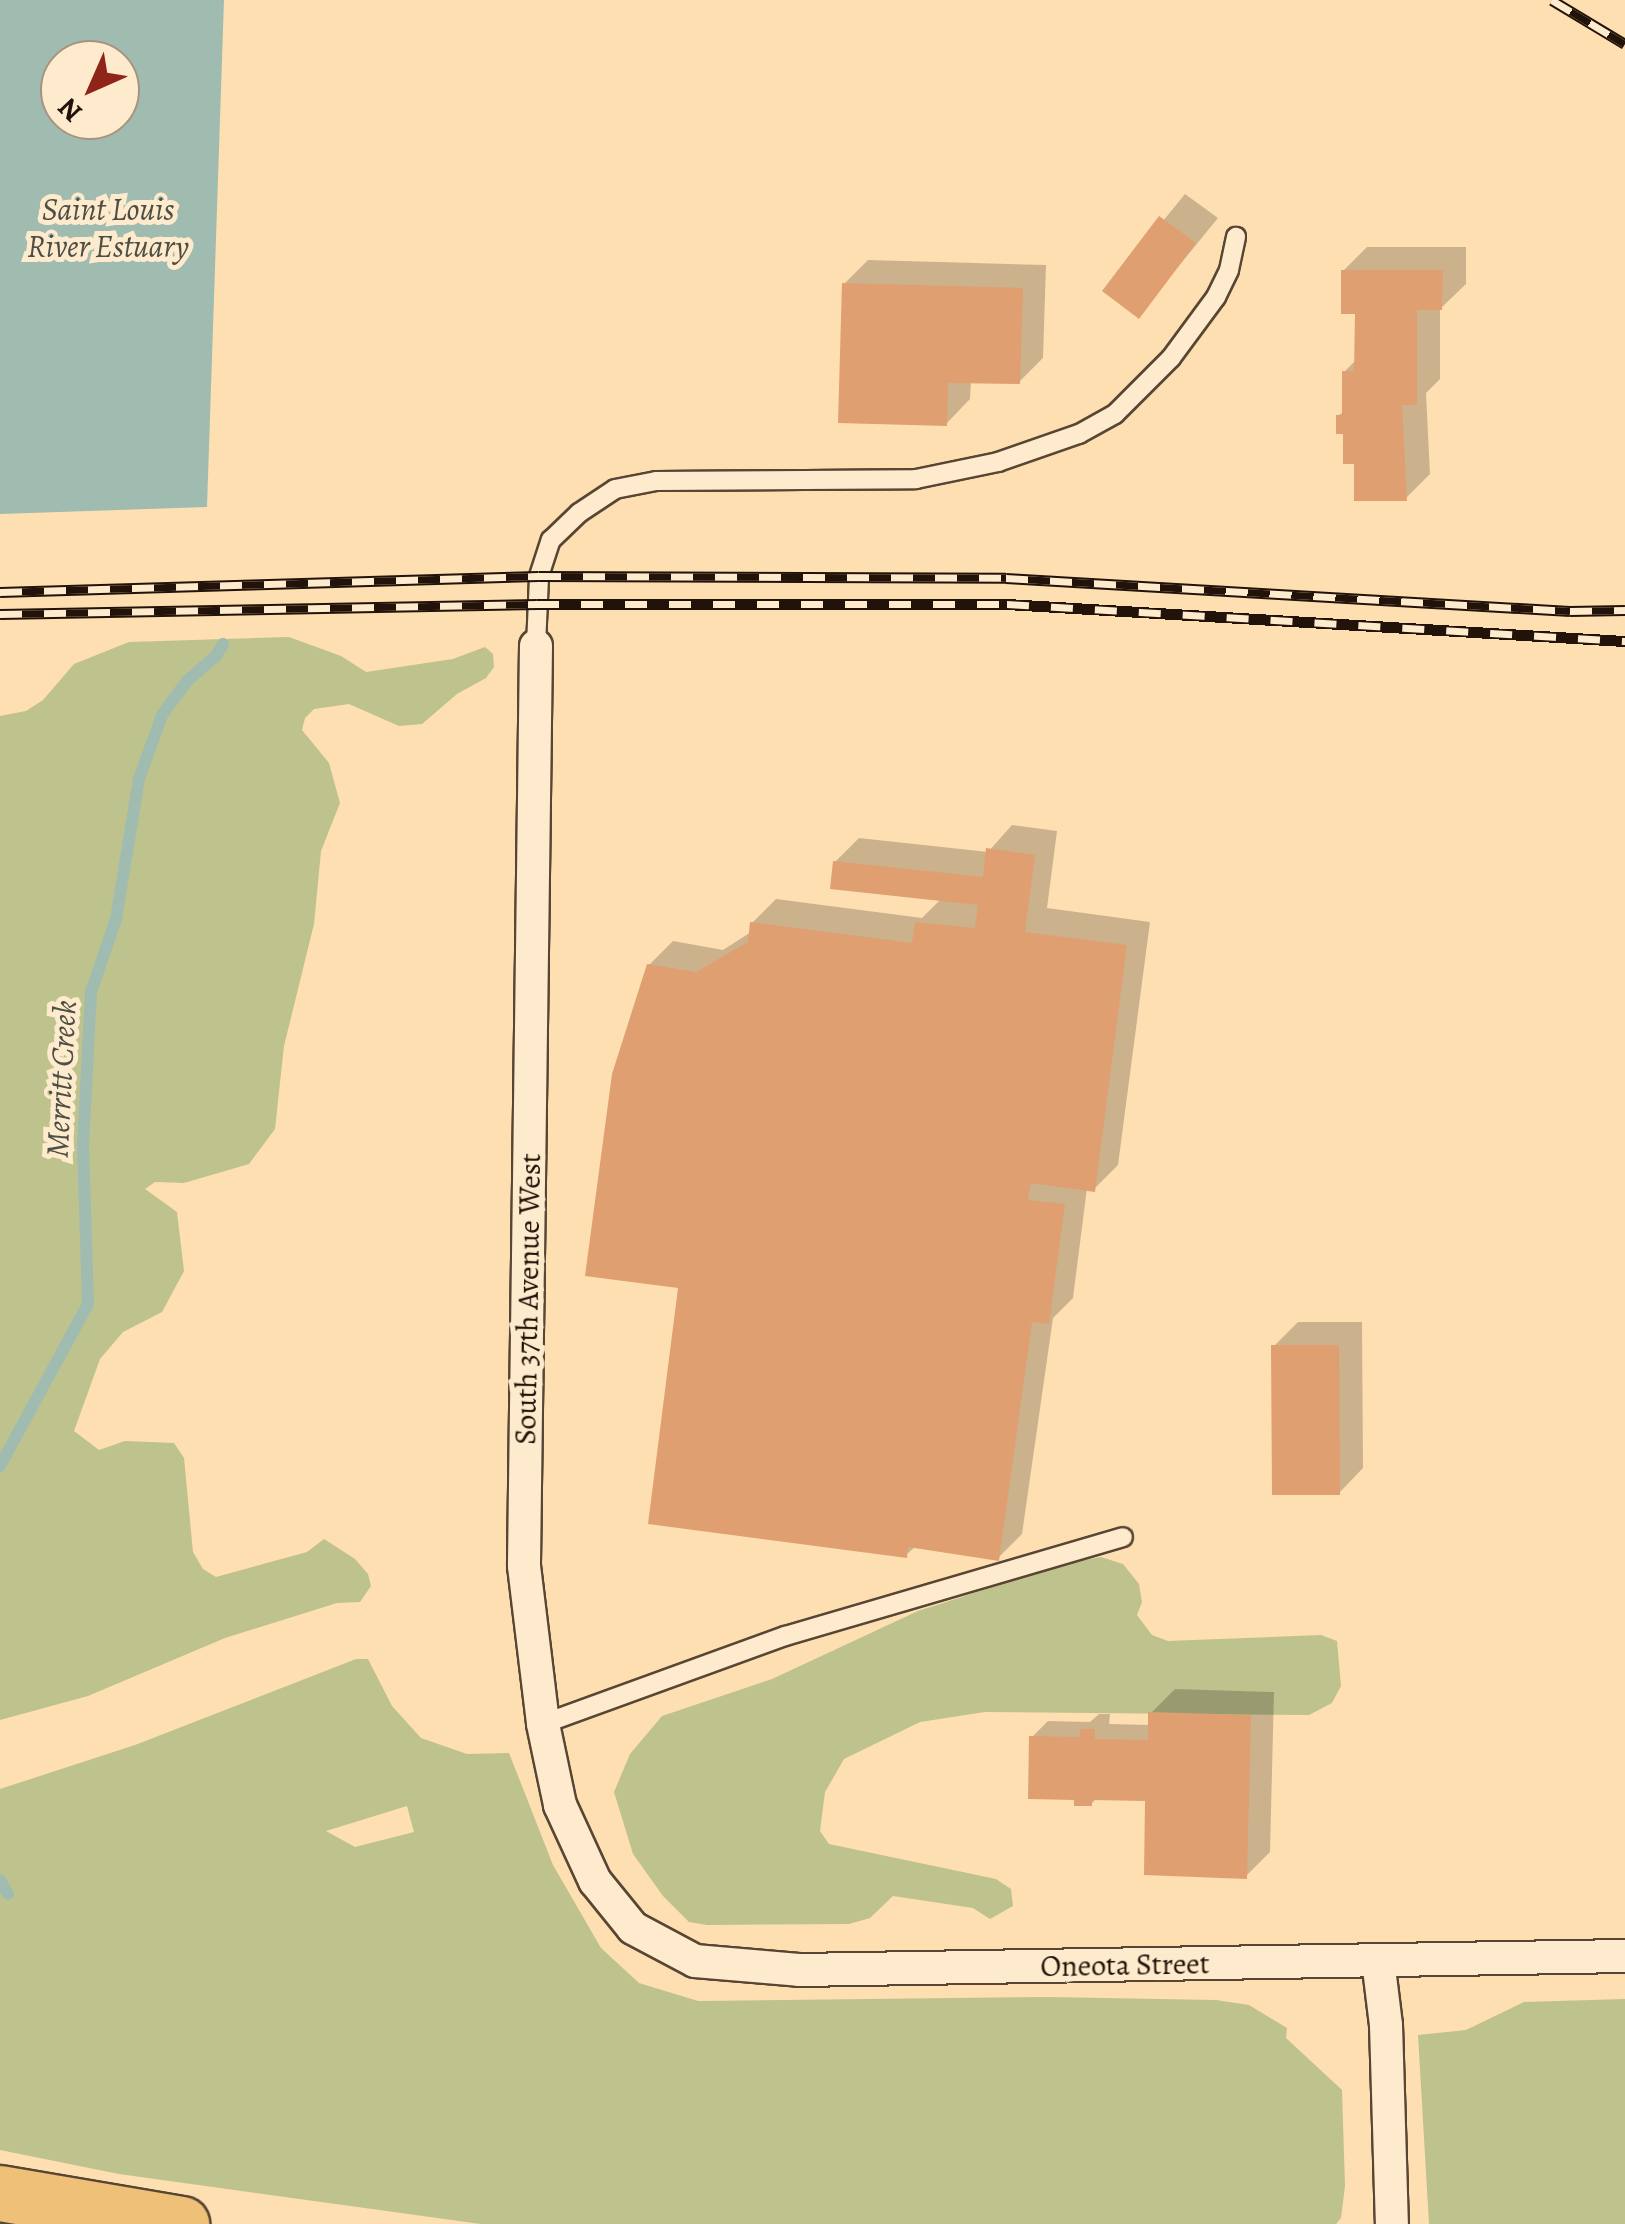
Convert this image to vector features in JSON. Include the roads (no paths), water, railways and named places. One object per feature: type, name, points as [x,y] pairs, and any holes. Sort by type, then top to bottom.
[{"type":"highway","points":[[0,2193],[181,2224]]},
{"type":"street","name":"South 37th Avenue West","points":[[536,646],[524,1566],[543,1724],[560,1805],[595,1881],[632,1928]]},
{"type":"street","name":"Oneota Street","points":[[632,1928],[695,1960],[799,1970],[1625,1956]]},
{"type":"street","points":[[1378,1960],[1390,2116],[1392,2224]]},
{"type":"lane","points":[[536,646],[539,576],[551,540],[579,513],[615,489],[656,481],[916,479],[998,462],[1079,434],[1115,414],[1171,358],[1216,297],[1229,270],[1236,237]]},
{"type":"lane","points":[[543,1724],[802,1631],[1123,1537]]},
{"type":"water","name":"Saint Louis River Estuary","points":[[0,0],[224,0],[207,507],[0,514]]},
{"type":"waterway","name":"Merritt Creek","points":[[0,1466],[88,1304],[83,1145],[91,992],[116,919],[139,779],[162,715],[187,681],[216,656],[223,644]]},
{"type":"waterway","name":"Merritt Creek","points":[[0,1880],[8,1894]]},
{"type":"railway","points":[[1552,0],[1625,44]]},
{"type":"railway","points":[[0,592],[539,576],[1006,578],[1570,611],[1625,610]]},
{"type":"railway","points":[[0,614],[537,604],[1007,604],[1625,641]]}]
